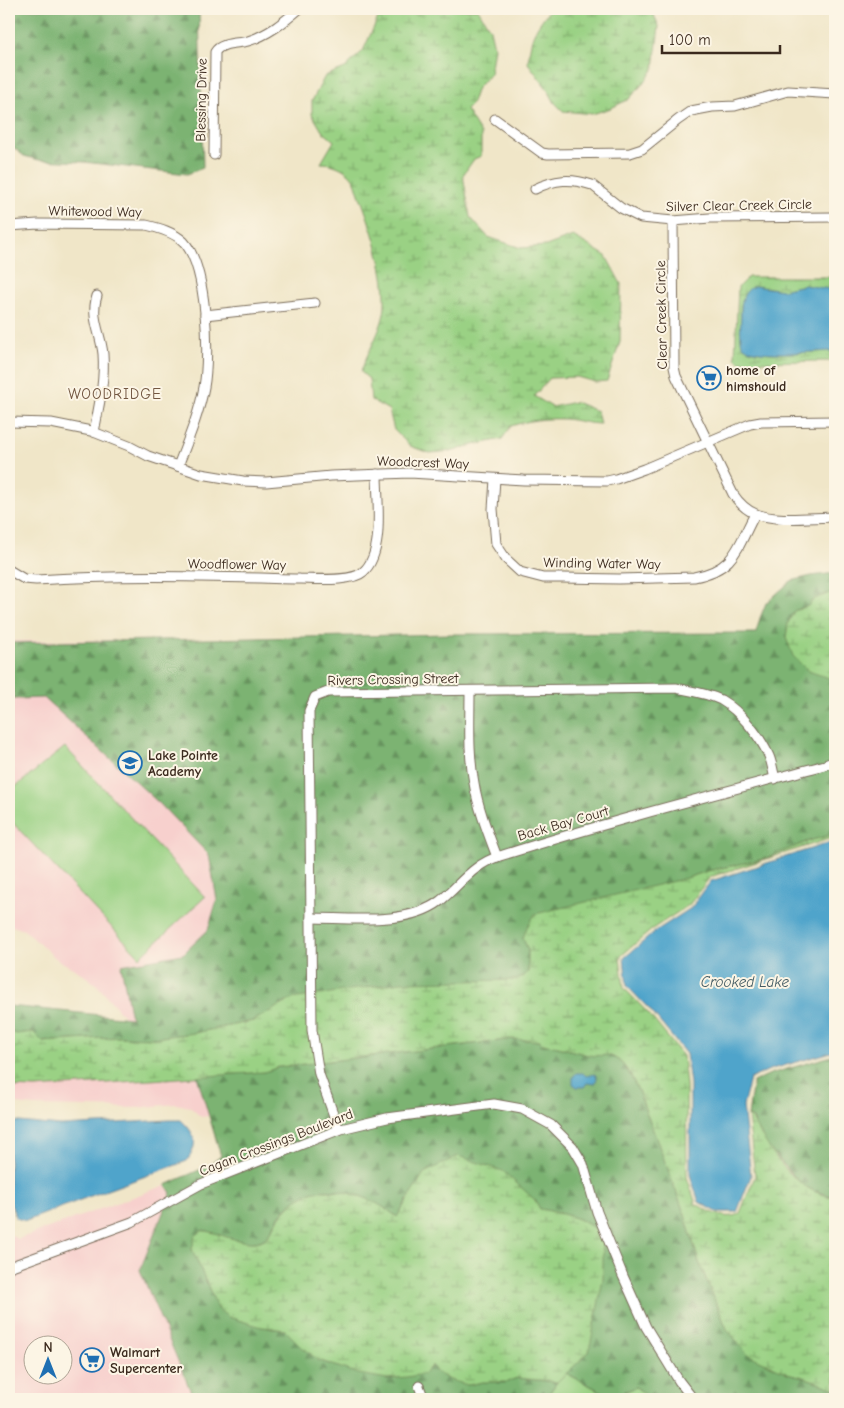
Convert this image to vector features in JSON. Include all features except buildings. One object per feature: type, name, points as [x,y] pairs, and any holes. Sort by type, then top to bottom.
[{"type":"street","name":"Blessing Drive","points":[[214,155],[215,52],[219,47],[247,42],[267,33],[299,9]]},
{"type":"street","points":[[495,119],[542,153],[630,153],[642,149],[682,116],[697,110],[716,106],[731,107],[788,91],[835,94]]},
{"type":"street","name":"Silver Clear Creek Circle","points":[[535,188],[559,180],[592,185],[631,214],[641,218],[674,221],[710,218],[835,217]]},
{"type":"street","name":"Clear Creek Circle","points":[[674,221],[674,367],[676,376],[732,494],[742,505],[755,514]]},
{"type":"street","name":"Whitewood Way","points":[[9,226],[38,224],[140,224],[171,233],[180,238],[191,251],[196,263],[205,315],[206,358],[204,387],[178,466]]},
{"type":"street","points":[[94,432],[102,396],[103,375],[102,346],[94,313],[97,296]]},
{"type":"street","points":[[205,315],[315,302]]},
{"type":"street","name":"Woodcrest Way","points":[[9,422],[51,424],[94,432],[148,456],[178,466],[210,476],[243,481],[287,481],[331,476],[377,474],[446,474],[495,479],[583,481],[616,479],[750,424],[760,422],[835,421]]},
{"type":"street","name":"Woodflower Way","points":[[9,570],[24,579],[36,580],[119,576],[313,579],[358,576],[366,570],[370,563],[377,542],[377,474]]},
{"type":"street","name":"Winding Water Way","points":[[495,479],[494,536],[499,551],[520,572],[543,578],[619,579],[694,577],[709,573],[722,568],[729,561],[739,547],[755,514]]},
{"type":"street","points":[[755,514],[774,518],[835,517]]},
{"type":"street","name":"Rivers Crossing Street","points":[[339,1130],[319,1074],[312,1030],[309,710],[315,697],[328,692],[470,690],[676,688],[699,692],[721,701],[746,724],[769,757],[775,779]]},
{"type":"street","points":[[470,690],[471,764],[474,783],[478,802],[497,857]]},
{"type":"street","name":"Back Bay Court","points":[[311,918],[403,916],[427,909],[470,872],[497,857],[640,814],[775,779],[835,761]]},
{"type":"street","name":"Cagan Crossings Boulevard","points":[[9,1267],[132,1222],[201,1184],[339,1130],[387,1118],[494,1104],[522,1109],[551,1125],[573,1147],[583,1164],[597,1212],[646,1327],[679,1381],[693,1399]]},
{"type":"street","points":[[419,1386],[424,1399]]},
{"type":"shaded area","name":"Lake Pointe Academy","points":[[251,639],[253,886],[131,1029],[123,1015],[97,985],[78,971],[58,960],[24,930],[9,925],[9,641]]},
{"type":"shaded area","points":[[197,1076],[209,1116],[201,1117],[190,1107],[176,1104],[136,1108],[34,1106],[9,1103],[9,1087],[36,1088]]},
{"type":"shaded area","points":[[166,1185],[171,1193],[140,1270],[194,1399],[9,1399],[9,1234],[18,1239]]},
{"type":"green space","points":[[9,9],[199,9],[203,168],[187,174],[84,162],[39,160],[24,156],[13,147],[9,142]]},
{"type":"green space","points":[[382,9],[478,9],[490,29],[494,47],[490,74],[477,88],[471,105],[466,110],[481,134],[481,156],[474,159],[463,175],[470,217],[488,237],[521,248],[546,246],[573,236],[606,256],[621,284],[620,342],[607,381],[595,382],[577,377],[550,378],[534,396],[552,407],[575,402],[597,411],[600,424],[565,419],[531,421],[511,426],[502,439],[454,451],[429,453],[410,446],[394,430],[389,410],[371,400],[369,379],[361,372],[382,321],[385,303],[383,276],[377,248],[353,179],[346,171],[338,167],[321,163],[334,141],[322,131],[312,114],[312,101],[325,76],[345,68],[363,51]]},
{"type":"green space","points":[[550,9],[651,9],[659,26],[654,68],[629,99],[611,108],[592,114],[563,111],[555,103],[528,63],[534,34]]},
{"type":"green space","points":[[748,277],[835,277],[835,290],[804,285],[782,290],[765,287],[741,304],[740,327],[743,346],[749,350],[772,353],[835,351],[835,361],[741,362],[735,358],[738,287]]},
{"type":"green space","points":[[835,573],[835,591],[814,599],[808,606],[794,611],[788,623],[786,637],[835,680],[835,834],[809,841],[764,859],[708,871],[687,878],[523,938],[528,950],[528,972],[517,980],[292,999],[253,1021],[195,1033],[153,1038],[119,1037],[43,1042],[33,1032],[16,1034],[9,1031],[9,1006],[131,1018],[121,965],[183,954],[208,930],[217,900],[209,855],[159,803],[44,698],[14,699],[9,668],[9,643],[450,634],[756,633],[766,603],[791,581]]},
{"type":"green space","points":[[835,591],[835,680],[808,671],[793,656],[786,638],[788,623],[794,611],[808,606],[814,599]]},
{"type":"green space","points":[[65,747],[205,897],[140,957],[9,819],[9,792]]},
{"type":"green space","points":[[835,834],[835,837],[710,877],[689,905],[655,927],[620,958],[624,988],[648,1013],[683,1056],[686,1085],[687,1177],[696,1204],[723,1216],[740,1213],[755,1176],[748,1116],[752,1119],[775,1157],[796,1179],[808,1188],[821,1194],[835,1197],[835,1389],[804,1377],[787,1373],[747,1354],[727,1329],[699,1262],[685,1215],[638,1090],[626,1068],[612,1057],[588,1055],[542,1044],[540,1041],[514,1039],[279,1067],[264,1072],[36,1088],[9,1087],[9,1031],[16,1034],[33,1032],[43,1042],[119,1037],[153,1038],[195,1033],[253,1021],[292,999],[401,982],[517,980],[528,972],[528,950],[523,938],[535,914],[764,859],[809,841]]},
{"type":"green space","points":[[514,1039],[540,1041],[542,1044],[588,1055],[609,1056],[623,1064],[638,1090],[685,1215],[699,1262],[727,1329],[787,1373],[804,1377],[835,1389],[835,1399],[651,1399],[636,1387],[612,1397],[566,1373],[589,1352],[603,1235],[596,1229],[574,1218],[540,1209],[535,1200],[407,1200],[397,1217],[368,1199],[336,1191],[320,1191],[304,1196],[290,1204],[278,1218],[267,1236],[260,1241],[244,1242],[203,1230],[192,1249],[213,1297],[262,1327],[285,1330],[318,1360],[387,1379],[424,1374],[433,1365],[468,1385],[483,1382],[506,1382],[517,1378],[557,1382],[545,1399],[194,1399],[140,1270],[171,1193],[166,1185],[208,1166],[221,1156],[197,1076],[264,1072],[279,1067]]},
{"type":"green space","points":[[835,1055],[835,1197],[814,1191],[802,1185],[766,1145],[753,1119],[748,1116],[753,1082],[770,1074]]},
{"type":"green space","points":[[458,1156],[503,1171],[535,1200],[540,1209],[574,1218],[588,1224],[603,1235],[603,1279],[589,1352],[557,1382],[517,1378],[506,1382],[483,1382],[468,1385],[450,1380],[436,1372],[432,1365],[424,1374],[407,1377],[387,1379],[359,1374],[318,1360],[285,1330],[262,1327],[228,1317],[218,1309],[192,1249],[195,1236],[203,1230],[237,1240],[261,1241],[268,1235],[281,1215],[291,1205],[302,1196],[317,1191],[346,1192],[373,1201],[397,1217],[424,1173]]},
{"type":"green space","points":[[566,1373],[612,1397],[636,1387],[651,1399],[545,1399]]},
{"type":"water","points":[[804,285],[835,290],[835,351],[772,353],[749,350],[743,346],[741,308],[743,297],[750,288],[754,286],[782,290]]},
{"type":"water","name":"Crooked Lake","points":[[835,841],[835,1051],[769,1070],[750,1079],[743,1106],[751,1176],[737,1212],[717,1212],[699,1202],[690,1175],[690,1084],[686,1054],[650,1010],[627,986],[624,958],[657,930],[691,908],[711,881]]},
{"type":"water","points":[[576,1073],[583,1073],[586,1076],[595,1074],[597,1078],[595,1084],[587,1083],[584,1087],[577,1087],[573,1084],[573,1077]]},
{"type":"water","points":[[181,1120],[193,1135],[193,1149],[187,1161],[26,1221],[16,1218],[9,1199],[9,1121],[61,1126]]},
{"type":"place","name":"home of himshould","points":[[709,378]]},
{"type":"place","name":"Lake Pointe Academy","points":[[130,763]]},
{"type":"place","name":"Walmart Supercenter","points":[[92,1360]]},
{"type":"district","name":"WOODRIDGE","points":[[115,394]]}]
